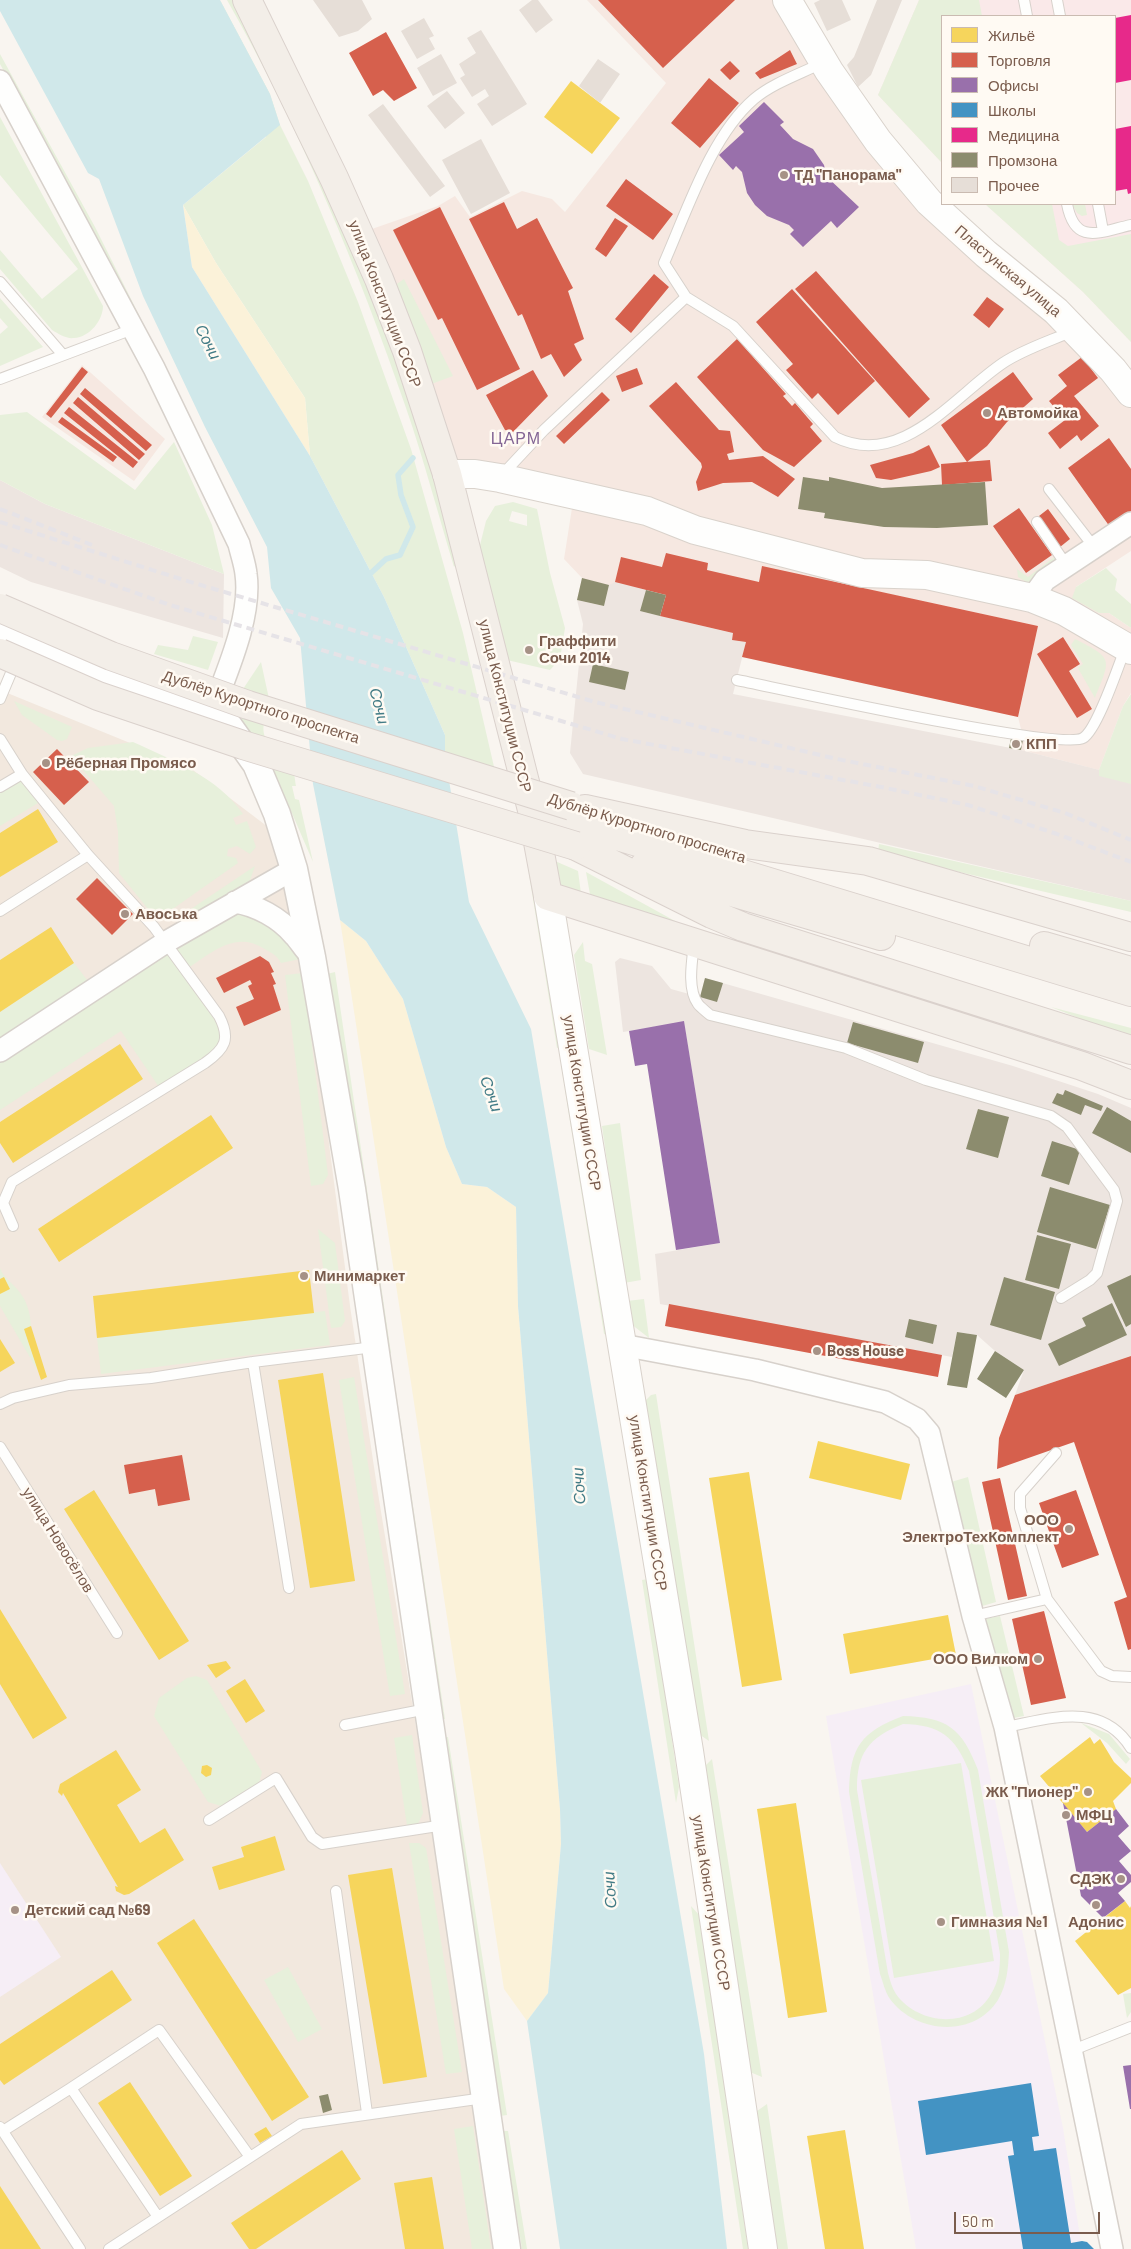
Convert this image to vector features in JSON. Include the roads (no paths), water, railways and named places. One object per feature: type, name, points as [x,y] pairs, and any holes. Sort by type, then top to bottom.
[{"type":"main road","name":"улица Конституции СССР","points":[[247,0],[334,178],[379,279],[407,351],[447,474],[532,810],[548,896],[689,1751],[764,2249]]},
{"type":"main road","name":"Пластунская улица","points":[[786,0],[824,62],[878,141],[929,202],[1076,330],[1131,393]]},
{"type":"main road","points":[[447,474],[475,474],[500,478],[647,511],[695,530],[862,573],[927,575],[1032,598],[1064,611],[1128,649]]},
{"type":"main road","name":"Дублёр Курортного проспекта","points":[[0,608],[110,656],[248,705],[571,806],[1131,971]]},
{"type":"main road","points":[[12,647],[98,696],[243,745],[576,846],[1131,1009]]},
{"type":"main road","points":[[571,806],[745,844],[868,861],[1131,937]]},
{"type":"main road","points":[[532,810],[1131,992]]},
{"type":"main road","points":[[576,846],[743,927],[1131,1050]]},
{"type":"main road","points":[[548,896],[1082,1066],[1131,1085]]},
{"type":"street","points":[[0,81],[133,328],[239,544],[246,575],[245,607],[212,712]]},
{"type":"street","points":[[1032,598],[1045,580],[1131,523]]},
{"type":"street","points":[[0,630],[12,647],[103,674],[212,712],[230,726],[256,764],[278,814],[294,869],[312,957],[352,1189],[484,2098],[508,2249]]},
{"type":"street","points":[[0,1051],[166,942],[294,869]]},
{"type":"street","points":[[235,902],[248,904],[271,916],[294,934],[304,950],[312,957]]},
{"type":"street","points":[[622,1345],[755,1370],[885,1402],[917,1419],[929,1433],[974,1616],[1004,1727],[1073,2050],[1112,2249]]},
{"type":"lane","points":[[1024,0],[1027,15]]},
{"type":"lane","points":[[1057,0],[1060,15]]},
{"type":"lane","points":[[824,62],[782,82],[755,98],[735,118],[719,140],[664,263],[686,297],[733,326],[834,437],[846,443],[868,445],[890,443],[929,424],[1002,364],[1022,352],[1076,330]]},
{"type":"lane","points":[[1066,205],[1070,220],[1080,231],[1088,234],[1131,225]]},
{"type":"lane","points":[[1098,205],[1103,231]]},
{"type":"lane","points":[[0,282],[63,355]]},
{"type":"lane","points":[[500,478],[544,430],[686,297]]},
{"type":"lane","points":[[0,379],[133,328]]},
{"type":"lane","points":[[1049,489],[1094,547]]},
{"type":"lane","points":[[1037,522],[1067,566]]},
{"type":"lane","points":[[0,699],[12,647]]},
{"type":"lane","points":[[737,680],[1023,736],[1074,741],[1086,736],[1096,722],[1128,649]]},
{"type":"lane","points":[[0,739],[22,774],[88,855],[166,942],[219,1016],[225,1028],[226,1041],[218,1054],[205,1063],[12,1182],[3,1203],[13,1226]]},
{"type":"lane","points":[[0,787],[22,774]]},
{"type":"lane","points":[[0,911],[88,855]]},
{"type":"lane","points":[[694,942],[690,969],[695,995],[698,1004],[710,1015],[846,1048],[926,1080],[1050,1116],[1067,1127],[1114,1190],[1117,1201],[1096,1273],[1090,1280],[1061,1298]]},
{"type":"lane","points":[[0,1404],[53,1387],[152,1378],[253,1362],[375,1347]]},
{"type":"lane","points":[[253,1362],[289,1588]]},
{"type":"lane","name":"улица Новосёлов","points":[[0,1447],[117,1632]]},
{"type":"lane","points":[[1056,1453],[1020,1494],[1020,1508],[1047,1599],[1101,1671],[1112,1676],[1131,1677]]},
{"type":"lane","points":[[974,1616],[1047,1599]]},
{"type":"lane","points":[[345,1725],[428,1709]]},
{"type":"lane","points":[[1004,1727],[1073,1715],[1096,1720],[1111,1726],[1125,1739],[1131,1748]]},
{"type":"lane","points":[[210,1820],[276,1778],[312,1837],[322,1844],[445,1825]]},
{"type":"lane","points":[[336,1890],[366,2113]]},
{"type":"lane","points":[[1073,2050],[1131,2027]]},
{"type":"lane","points":[[80,2249],[1,2129],[71,2088],[158,2030],[250,2157]]},
{"type":"lane","points":[[71,2088],[158,2217]]},
{"type":"lane","points":[[109,2249],[301,2124],[366,2113],[484,2098]]},
{"type":"water","name":"Сочи","points":[[0,0],[220,0],[270,94],[280,125],[183,205],[192,267],[310,456],[384,597],[445,735],[445,756],[469,902],[531,1029],[704,2054],[727,2249],[560,2249],[527,2021],[548,1993],[561,1844],[560,1809],[518,1306],[516,1207],[487,1187],[462,1184],[446,1147],[403,999],[366,941],[340,920],[313,784],[300,638],[271,588],[267,547],[205,427],[143,296],[99,179],[88,173],[0,11]]},
{"type":"waterway","points":[[371,573],[386,559],[400,555],[413,527],[401,495],[398,475],[413,458]]},
{"type":"railway","points":[[0,509],[92,545]]},
{"type":"railway","points":[[0,522],[184,580],[595,702],[837,759],[974,786],[1065,813],[1131,840]]},
{"type":"railway","points":[[0,545],[170,605],[622,739],[968,805],[1057,834],[1131,862]]},
{"type":"place","name":"ТД \"Панорама\"","points":[[784,175]]},
{"type":"place","name":"Автомойка","points":[[987,413]]},
{"type":"place","name":"Граффити Сочи 2014","points":[[529,650]]},
{"type":"place","name":"КПП","points":[[1016,744]]},
{"type":"place","name":"Рёберная Промясо","points":[[46,763]]},
{"type":"place","name":"Авоська","points":[[125,914]]},
{"type":"place","name":"Минимаркет","points":[[304,1276]]},
{"type":"place","name":"Boss House","points":[[817,1351]]},
{"type":"place","name":"ООО ЭлектроТехКомплект","points":[[1069,1529]]},
{"type":"place","name":"ООО Вилком","points":[[1038,1659]]},
{"type":"place","name":"ЖК \"Пионер\"","points":[[1088,1792]]},
{"type":"place","name":"МФЦ","points":[[1066,1815]]},
{"type":"place","name":"СДЭК","points":[[1121,1879]]},
{"type":"place","name":"Адонис","points":[[1096,1905]]},
{"type":"place","name":"Детский сад №69","points":[[15,1910]]},
{"type":"place","name":"Гимназия №1","points":[[941,1922]]},
{"type":"district","name":"ЦАРМ","points":[[516,439]]}]
